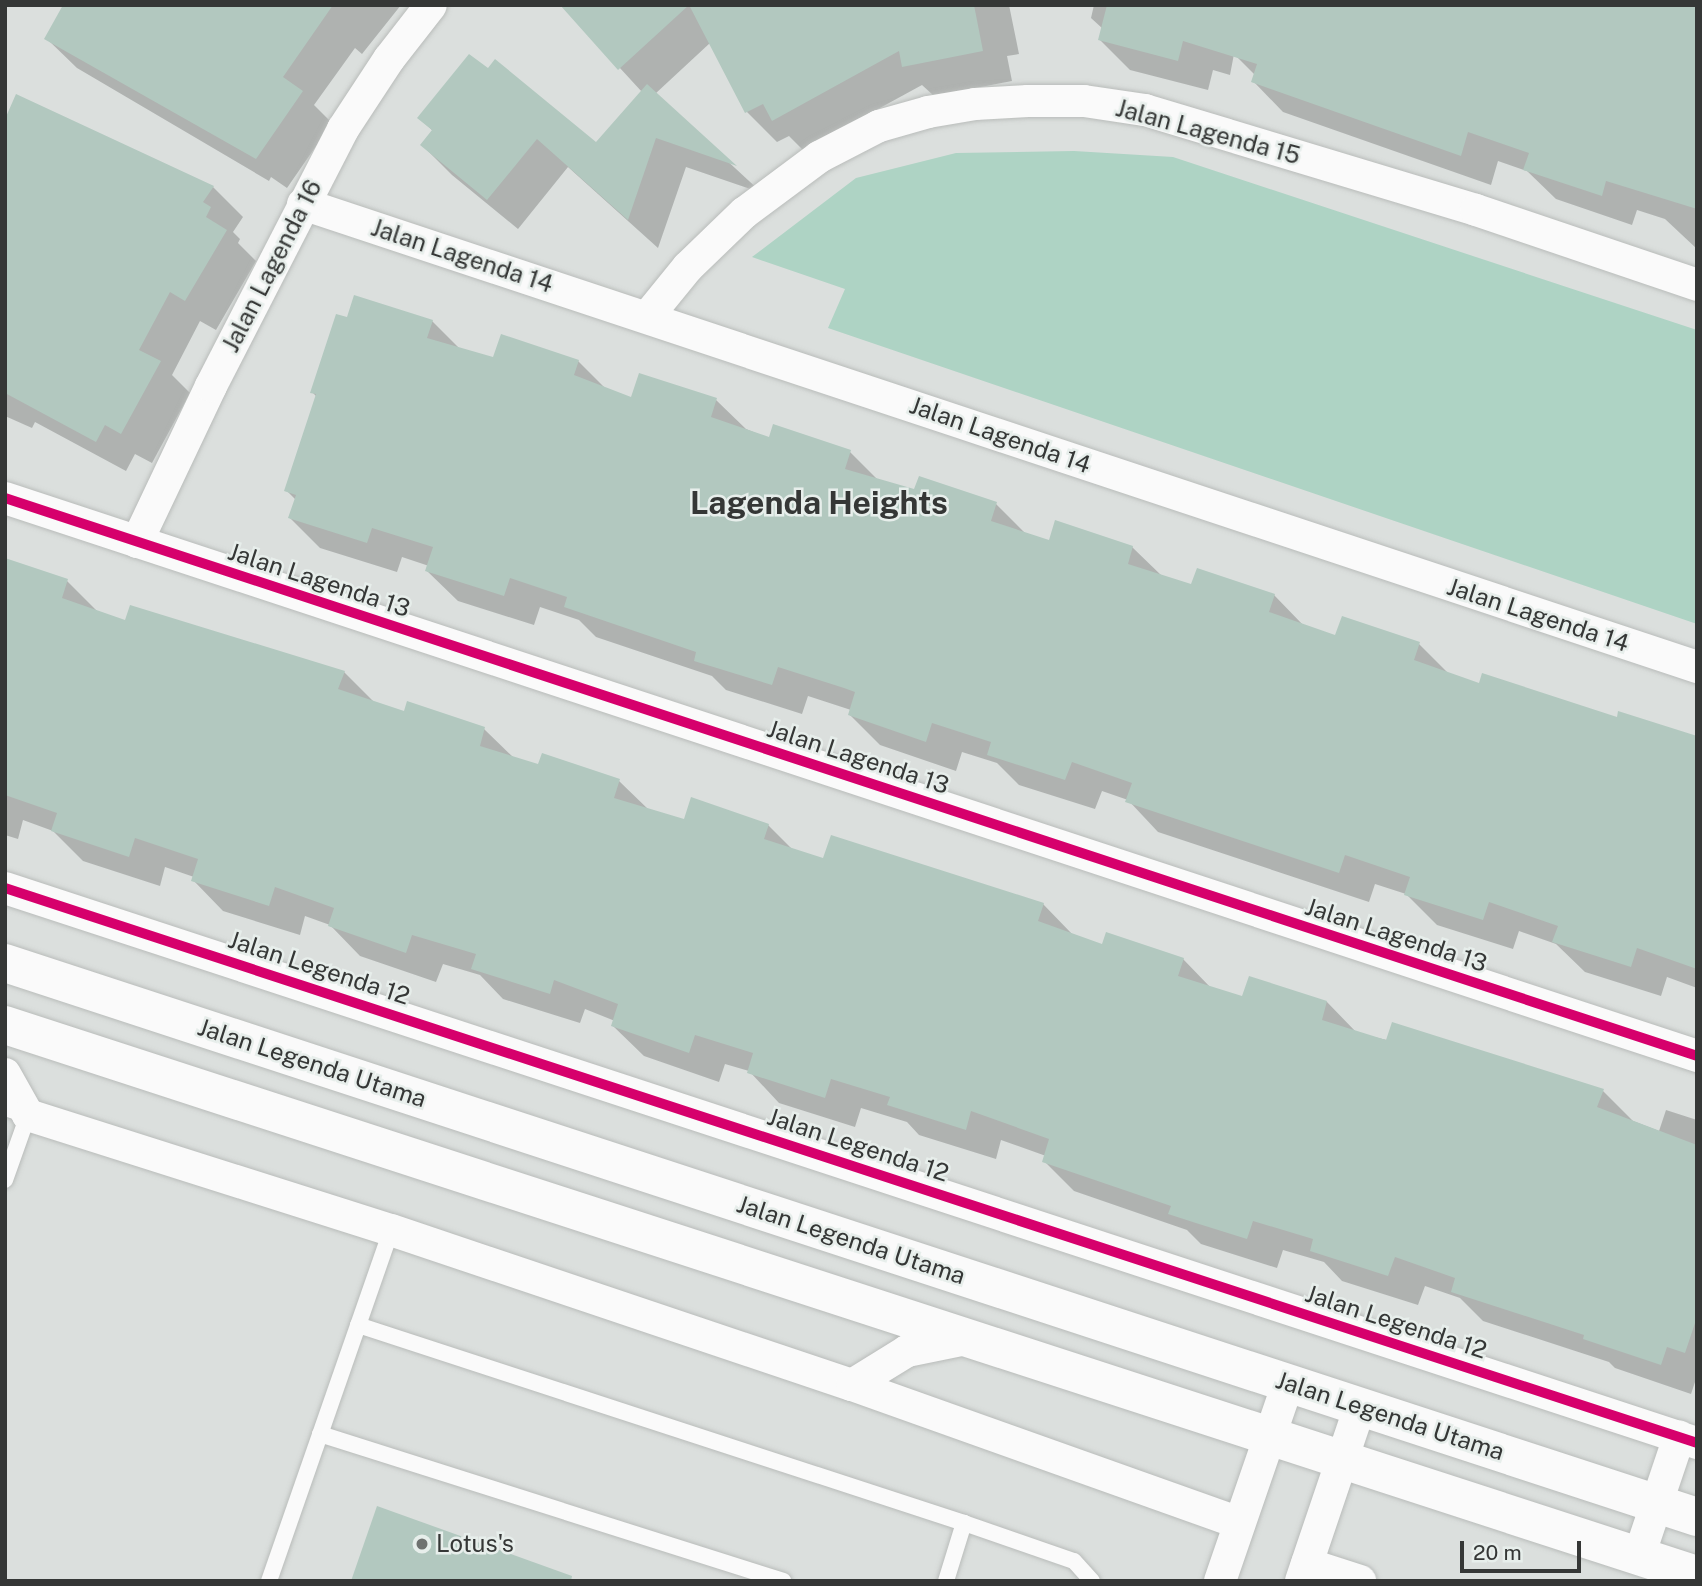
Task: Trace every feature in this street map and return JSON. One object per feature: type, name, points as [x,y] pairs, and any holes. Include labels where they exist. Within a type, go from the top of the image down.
[{"type":"street","name":"Jalan Lagenda 16","points":[[137,542],[303,204],[351,117],[389,59],[432,5]]},
{"type":"street","name":"Jalan Lagenda 15","points":[[648,316],[688,267],[744,213],[819,157],[879,126],[928,112],[975,104],[1028,100],[1084,101],[1145,110],[1476,210],[1697,285]]},
{"type":"street","name":"Jalan Lagenda 14","points":[[303,204],[648,316],[1697,667]]},
{"type":"street","name":"Jalan Lagenda 13","points":[[5,498],[1697,1056]]},
{"type":"street","name":"Jalan Legenda 12","points":[[5,888],[1688,1440]]},
{"type":"street","name":"Jalan Legenda Utama","points":[[5,963],[1697,1517]]},
{"type":"street","points":[[5,1025],[1697,1575]]},
{"type":"street","points":[[5,1074],[16,1112],[391,1230],[852,1385],[1239,1523]]},
{"type":"street","points":[[852,1385],[907,1351],[972,1338]]},
{"type":"street","points":[[1220,1581],[1289,1383]]},
{"type":"street","points":[[1360,1407],[1304,1572],[1360,1581]]},
{"type":"street","points":[[1639,1556],[1657,1504],[1688,1440]]},
{"type":"lane","points":[[5,1180],[16,1112]]},
{"type":"lane","points":[[268,1581],[391,1230]]},
{"type":"lane","points":[[358,1325],[1074,1561],[1092,1581]]},
{"type":"lane","points":[[320,1434],[783,1581]]},
{"type":"lane","points":[[946,1581],[964,1523]]},
{"type":"green space","points":[[1074,151],[1173,157],[1697,330],[1697,624],[828,328],[845,289],[752,257],[856,178],[956,153]]},
{"type":"building","points":[[63,5],[333,5],[283,77],[303,91],[256,159],[44,39]]},
{"type":"building","points":[[560,5],[689,5],[618,70]]},
{"type":"building","points":[[689,5],[974,5],[983,51],[902,67],[899,51],[772,121],[763,104],[745,113]]},
{"type":"building","points":[[1107,5],[1697,5],[1697,209],[1606,181],[1602,196],[1523,170],[1529,153],[1468,132],[1461,156],[1251,82],[1257,64],[1183,41],[1178,61],[1098,40]]},
{"type":"building","points":[[469,54],[488,68],[495,59],[596,142],[647,84],[737,166],[656,138],[628,220],[537,139],[487,200],[420,145],[432,130],[417,118]]},
{"type":"building","points":[[16,94],[214,186],[203,202],[211,207],[206,217],[227,230],[185,301],[170,292],[139,350],[161,361],[121,434],[105,425],[96,442],[5,393],[5,119]]},
{"type":"building","points":[[354,295],[433,320],[427,338],[493,357],[501,334],[579,360],[574,375],[631,397],[639,373],[717,398],[711,417],[769,437],[773,424],[851,450],[845,469],[914,489],[919,476],[997,502],[991,521],[1049,540],[1055,520],[1133,546],[1128,564],[1191,584],[1197,568],[1275,594],[1269,612],[1335,635],[1342,616],[1420,642],[1414,660],[1479,683],[1482,673],[1617,717],[1618,711],[1697,736],[1697,969],[1637,948],[1631,967],[1552,942],[1558,926],[1489,902],[1483,920],[1404,895],[1410,877],[1345,855],[1339,873],[1125,802],[1132,783],[1072,762],[1065,780],[987,755],[991,742],[932,723],[926,742],[848,715],[855,692],[844,688],[778,667],[772,685],[694,661],[696,652],[564,607],[567,597],[510,578],[504,596],[425,571],[433,547],[372,528],[367,543],[288,518],[296,495],[284,491],[316,394],[310,393],[336,314],[347,317]]},
{"type":"building","points":[[5,558],[68,579],[62,598],[125,620],[130,605],[345,671],[338,689],[404,711],[407,701],[485,727],[480,746],[538,764],[542,753],[620,779],[614,798],[684,819],[691,797],[769,824],[764,839],[823,858],[831,835],[1044,903],[1038,921],[1102,944],[1106,932],[1184,958],[1178,976],[1242,996],[1249,976],[1327,1001],[1322,1020],[1386,1040],[1392,1022],[1604,1089],[1597,1107],[1697,1145],[1697,1317],[1685,1353],[1667,1347],[1661,1365],[1583,1339],[1584,1335],[1451,1292],[1455,1278],[1395,1257],[1388,1276],[1310,1251],[1313,1239],[1253,1221],[1247,1239],[1199,1224],[1168,1214],[1171,1206],[1042,1162],[1049,1139],[971,1111],[966,1130],[887,1105],[890,1097],[831,1079],[825,1098],[747,1073],[753,1053],[695,1035],[689,1053],[611,1026],[618,1004],[554,980],[550,994],[471,969],[476,954],[412,935],[406,953],[328,926],[334,908],[275,887],[269,906],[191,881],[198,859],[135,838],[129,857],[51,831],[57,813],[5,795]]},
{"type":"building","name":"Lotus's","points":[[377,1506],[572,1576],[571,1581],[351,1581]]},
{"type":"cycle path","points":[[5,498],[1697,1056]]},
{"type":"cycle path","points":[[5,888],[1697,1443]]},
{"type":"place","name":"Lotus's","points":[[422,1544]]},
{"type":"district","name":"Lagenda Heights","points":[[819,503]]}]
